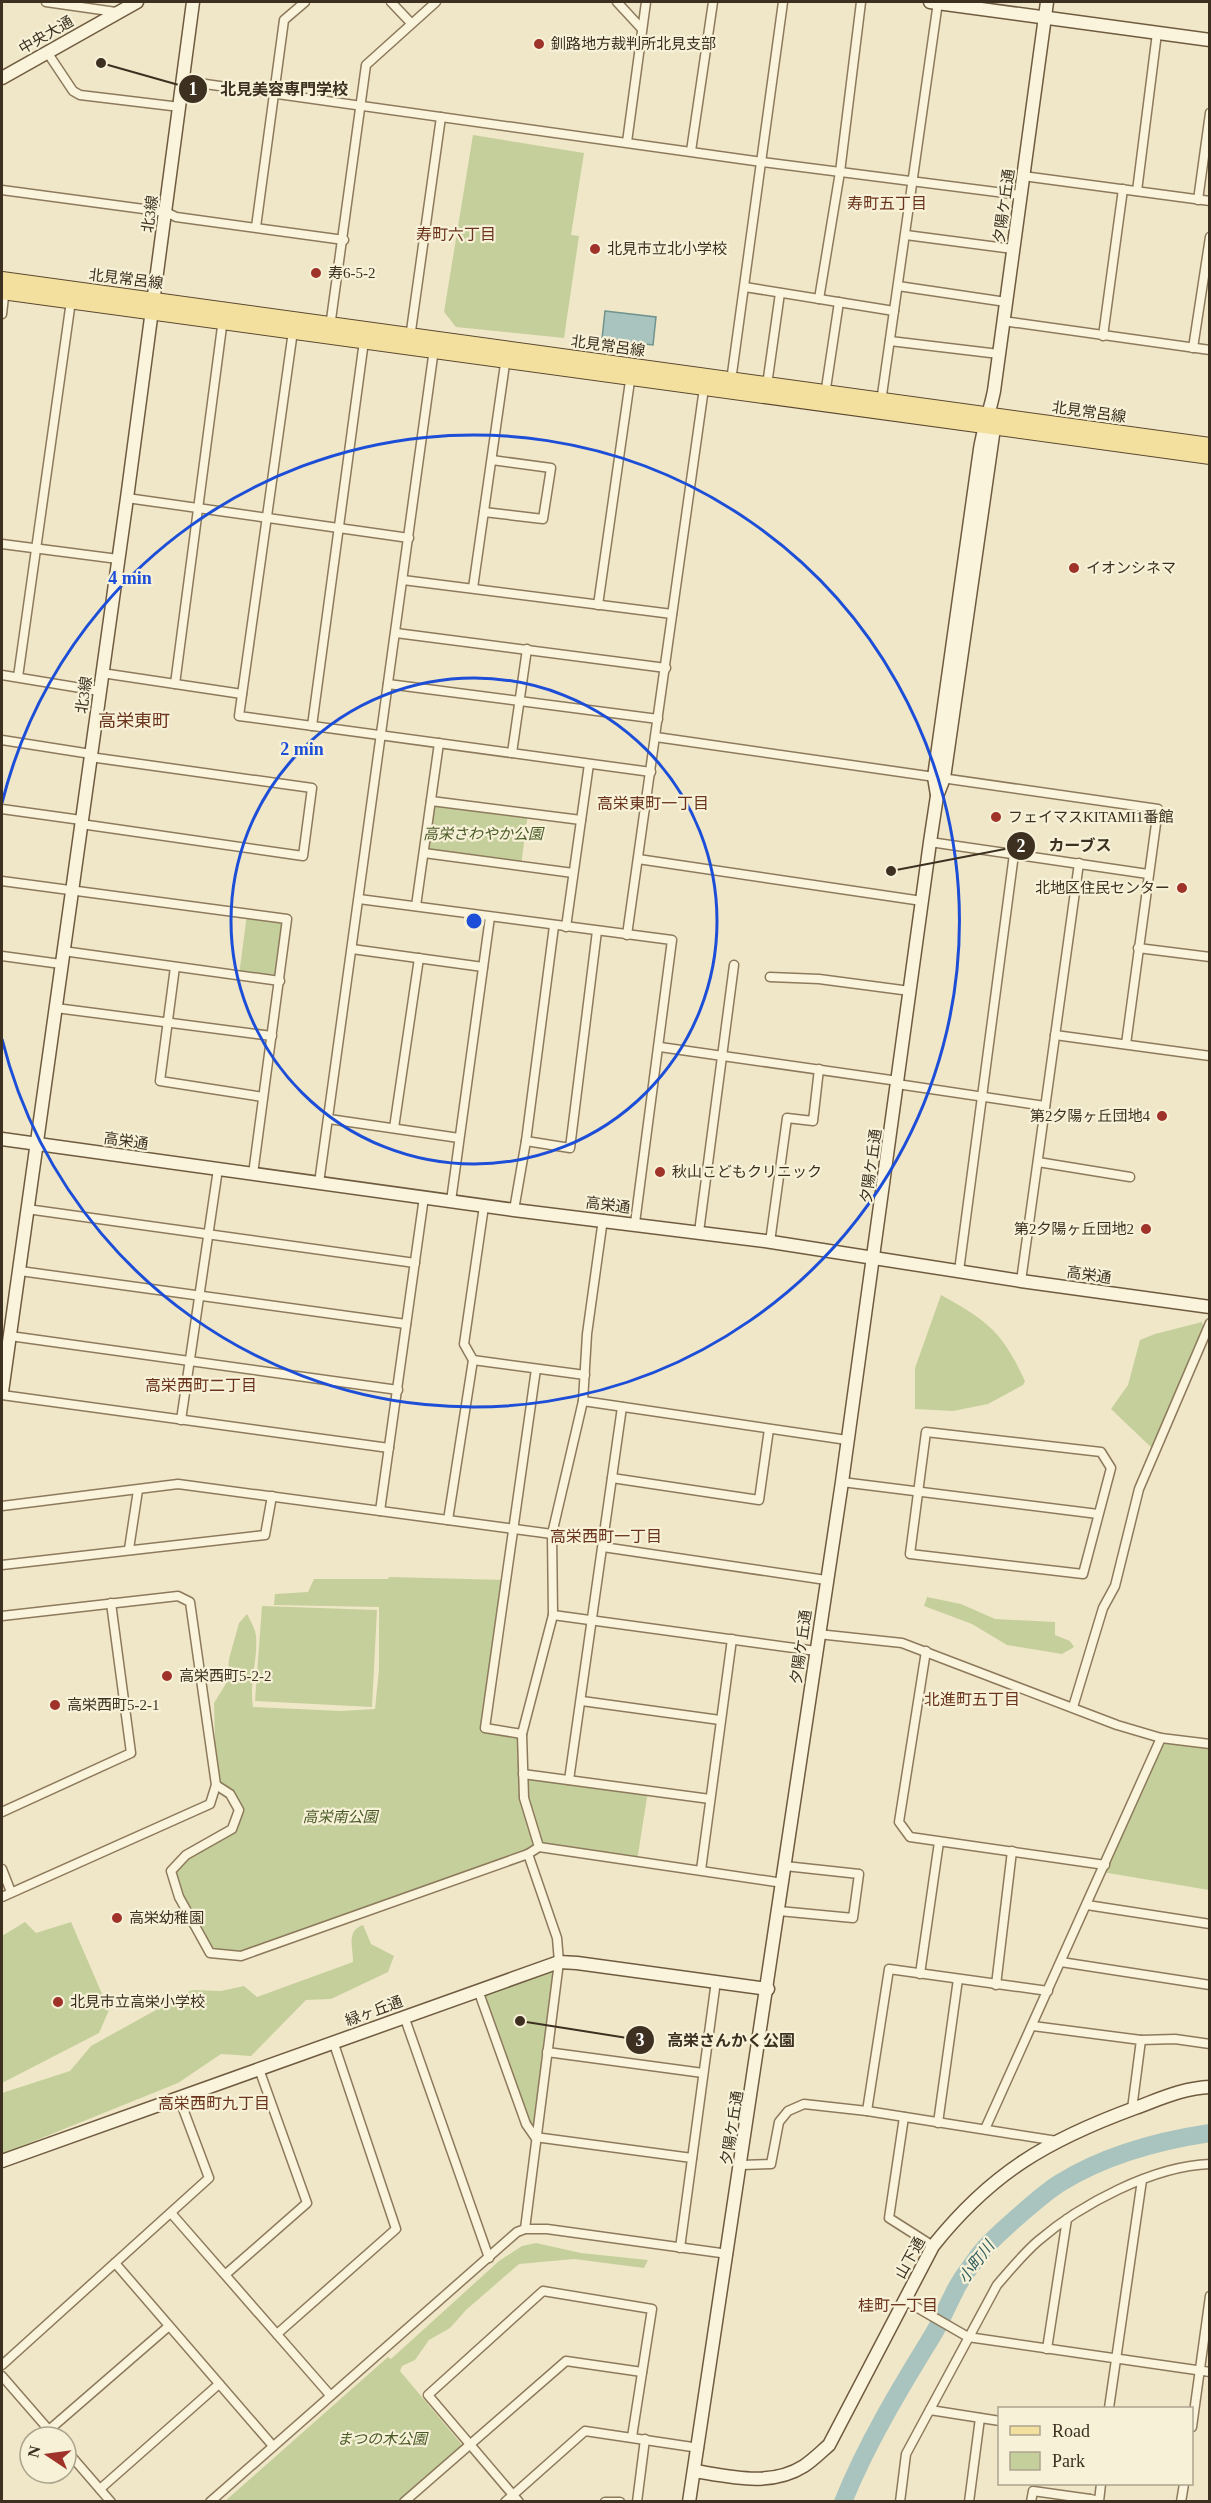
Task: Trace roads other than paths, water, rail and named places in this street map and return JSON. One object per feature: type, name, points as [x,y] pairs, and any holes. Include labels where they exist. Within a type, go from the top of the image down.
[{"type":"main road","name":"北見常呂線","points":[[3,286],[880,406],[1209,457]]},
{"type":"main road","name":"北見常呂線","points":[[3,286],[71,301],[152,305]]},
{"type":"main road","name":"北見常呂線","points":[[224,315],[293,331],[330,330],[364,341],[409,342]]},
{"type":"main road","name":"北見常呂線","points":[[631,372],[704,387],[766,385],[825,399]]},
{"type":"main road","name":"北見常呂線","points":[[989,422],[1209,445]]},
{"type":"street","points":[[50,2],[116,12]]},
{"type":"street","name":"中央大通","points":[[2,78],[137,2]]},
{"type":"street","name":"北3線","points":[[2,1394],[7,1338],[20,1271],[194,2]]},
{"type":"street","points":[[256,227],[284,20],[305,2]]},
{"type":"street","points":[[392,2],[411,23]]},
{"type":"street","points":[[330,330],[366,65],[436,2]]},
{"type":"street","points":[[617,2],[642,29]]},
{"type":"street","points":[[627,142],[646,2]]},
{"type":"street","points":[[691,151],[713,2]]},
{"type":"street","points":[[731,386],[783,2]]},
{"type":"street","points":[[819,299],[840,172],[861,2]]},
{"type":"street","points":[[880,406],[914,182],[936,2],[1044,19],[1209,40]]},
{"type":"street","name":"夕陽ケ丘通","points":[[689,2502],[768,1989],[842,1482],[1047,2]]},
{"type":"street","points":[[1137,191],[1157,33]]},
{"type":"street","points":[[47,52],[73,91],[80,95],[180,107]]},
{"type":"street","points":[[184,81],[762,162],[1020,195]]},
{"type":"street","points":[[1198,200],[1209,113]]},
{"type":"street","points":[[409,342],[441,117]]},
{"type":"street","points":[[1023,176],[1209,201]]},
{"type":"street","points":[[1103,336],[1123,189]]},
{"type":"street","points":[[2,190],[166,212],[176,217],[344,240]]},
{"type":"street","points":[[906,234],[1013,249]]},
{"type":"street","points":[[1193,348],[1209,237]]},
{"type":"street","points":[[2,314],[3,286]]},
{"type":"street","points":[[898,286],[1006,302]]},
{"type":"street","points":[[745,287],[894,311]]},
{"type":"street","points":[[766,385],[780,293]]},
{"type":"street","points":[[18,677],[71,301]]},
{"type":"street","points":[[825,399],[839,302]]},
{"type":"street","points":[[175,684],[224,315]]},
{"type":"street","points":[[1003,321],[1209,350]]},
{"type":"street","points":[[293,331],[239,716],[651,772]]},
{"type":"street","points":[[312,726],[364,341]]},
{"type":"street","points":[[890,341],[999,354]]},
{"type":"street","points":[[319,1183],[435,345]]},
{"type":"street","points":[[473,588],[506,354]]},
{"type":"street","points":[[598,605],[631,372]]},
{"type":"street","points":[[627,935],[704,387]]},
{"type":"street","points":[[484,512],[543,519],[551,468],[492,460]]},
{"type":"street","points":[[127,498],[409,538]]},
{"type":"street","points":[[2,544],[118,559]]},
{"type":"street","points":[[403,580],[672,614]]},
{"type":"street","points":[[396,633],[666,668]]},
{"type":"street","points":[[512,753],[527,649]]},
{"type":"street","points":[[102,673],[242,694]]},
{"type":"street","points":[[2,675],[99,691]]},
{"type":"street","points":[[388,684],[658,719]]},
{"type":"street","points":[[656,737],[1158,809],[1126,1044]]},
{"type":"street","points":[[2,740],[312,788],[303,856],[2,809]]},
{"type":"street","points":[[416,906],[439,743]]},
{"type":"street","points":[[566,927],[590,764]]},
{"type":"street","points":[[431,801],[581,820]]},
{"type":"street","points":[[930,842],[1148,874]]},
{"type":"street","points":[[424,853],[573,873]]},
{"type":"street","points":[[959,1272],[1014,854]]},
{"type":"street","points":[[638,859],[922,901]]},
{"type":"street","points":[[1021,1281],[1079,863]]},
{"type":"street","points":[[2,881],[287,919],[253,1174]]},
{"type":"street","points":[[359,899],[672,940],[660,1047],[635,1223]]},
{"type":"street","points":[[451,1201],[490,917]]},
{"type":"street","points":[[514,1210],[526,1141],[554,926]]},
{"type":"street","points":[[526,1141],[570,1148],[597,931]]},
{"type":"street","points":[[1138,948],[1209,957]]},
{"type":"street","points":[[352,949],[483,967]]},
{"type":"street","points":[[2,956],[62,957],[176,967],[280,981]]},
{"type":"street","points":[[394,1128],[419,958]]},
{"type":"street","points":[[699,1232],[734,966]]},
{"type":"street","points":[[176,967],[160,1081],[263,1097]]},
{"type":"street","points":[[770,977],[819,979],[910,991]]},
{"type":"street","points":[[56,1008],[272,1036]]},
{"type":"street","points":[[1056,1035],[1209,1056]]},
{"type":"street","points":[[660,1047],[819,1069],[1045,1106]]},
{"type":"street","points":[[770,1242],[787,1118],[813,1120],[819,1069]]},
{"type":"street","points":[[329,1119],[459,1137]]},
{"type":"street","name":"高栄通","points":[[2,1139],[514,1210],[635,1223],[1209,1307]]},
{"type":"street","points":[[1038,1162],[1130,1176]]},
{"type":"street","points":[[181,1420],[218,1169]]},
{"type":"street","points":[[380,1511],[424,1197]]},
{"type":"street","points":[[448,1520],[473,1360],[464,1344],[484,1206]]},
{"type":"street","points":[[27,1209],[415,1263]]},
{"type":"street","points":[[539,1847],[524,1798],[522,1734],[553,1615],[552,1534],[583,1401],[586,1334],[603,1219]]},
{"type":"street","points":[[20,1271],[406,1324]]},
{"type":"street","points":[[1073,1707],[1103,1608],[1115,1586],[1139,1489],[1209,1323]]},
{"type":"street","points":[[7,1338],[398,1390]]},
{"type":"street","points":[[473,1360],[585,1376]]},
{"type":"street","points":[[522,1734],[485,1728],[536,1369]]},
{"type":"street","points":[[2,1394],[389,1448]]},
{"type":"street","points":[[583,1401],[847,1440]]},
{"type":"street","points":[[569,1780],[622,1407]]},
{"type":"street","points":[[612,1478],[759,1500],[769,1429]]},
{"type":"street","points":[[926,1432],[1101,1452],[1111,1468],[1083,1574],[910,1554],[917,1492],[926,1432]]},
{"type":"street","points":[[842,1482],[1098,1514]]},
{"type":"street","points":[[2,1506],[178,1484],[552,1534]]},
{"type":"street","points":[[129,1550],[138,1490]]},
{"type":"street","points":[[2,1564],[265,1535],[272,1496]]},
{"type":"street","points":[[603,1547],[826,1580]]},
{"type":"street","points":[[2,1616],[178,1596],[190,1602],[216,1785],[210,1804],[2,1897]]},
{"type":"street","points":[[2,1812],[131,1754],[111,1603]]},
{"type":"street","points":[[553,1615],[816,1651]]},
{"type":"street","points":[[818,1634],[902,1643],[1117,1725],[1161,1738],[1209,1744]]},
{"type":"street","points":[[701,1870],[732,1639]]},
{"type":"street","points":[[926,1651],[899,1822],[910,1837],[1105,1865]]},
{"type":"street","points":[[582,1701],[720,1720]]},
{"type":"street","points":[[985,2129],[1161,1738]]},
{"type":"street","points":[[523,1774],[710,1799]]},
{"type":"street","points":[[216,1785],[230,1794],[239,1810],[232,1829],[186,1856],[171,1871],[179,1897],[210,1953],[241,1956],[528,1854],[539,1847],[783,1883]]},
{"type":"street","points":[[920,1974],[939,1842]]},
{"type":"street","points":[[996,1985],[1012,1851]]},
{"type":"street","points":[[525,2229],[559,1962],[557,1938],[528,1854]]},
{"type":"street","points":[[779,1911],[853,1918],[860,1874],[785,1866]]},
{"type":"street","points":[[2,1869],[11,1892]]},
{"type":"street","points":[[1087,1905],[1209,1924]]},
{"type":"street","name":"緑ヶ丘通","points":[[2,2161],[559,1962],[768,1989]]},
{"type":"street","points":[[1061,1962],[1209,1985]]},
{"type":"street","points":[[867,2111],[889,1969],[1048,1991]]},
{"type":"street","points":[[938,2122],[958,1980]]},
{"type":"street","points":[[680,2247],[716,1981]]},
{"type":"street","points":[[478,1990],[526,2124],[535,2137],[692,2158]]},
{"type":"street","points":[[404,2016],[489,2258]]},
{"type":"street","points":[[1033,2026],[1141,2040],[1175,2039],[1209,2044]]},
{"type":"street","points":[[1132,2109],[1141,2040]]},
{"type":"street","points":[[277,2334],[396,2229],[333,2041]]},
{"type":"street","points":[[547,2052],[703,2073]]},
{"type":"street","points":[[226,2274],[307,2203],[259,2069]]},
{"type":"street","name":"山下通","points":[[694,2471],[752,2480],[783,2476],[804,2466],[829,2445],[933,2246],[956,2217],[995,2181],[1038,2150],[1132,2109],[1188,2088],[1209,2087]]},
{"type":"street","points":[[2,2365],[209,2178],[179,2098]]},
{"type":"street","points":[[741,2165],[771,2164],[779,2122],[788,2111],[804,2104],[867,2111],[1058,2141]]},
{"type":"street","points":[[904,2117],[889,2218],[933,2246]]},
{"type":"street","points":[[900,2502],[906,2454],[997,2285],[1038,2241],[1067,2219],[1111,2192],[1193,2164],[1209,2164]]},
{"type":"street","points":[[1109,2407],[1118,2360],[1142,2180]]},
{"type":"street","points":[[171,2213],[330,2395]]},
{"type":"street","points":[[1047,2349],[1067,2219]]},
{"type":"street","points":[[210,2502],[518,2232],[525,2229],[547,2229],[728,2254]]},
{"type":"street","points":[[115,2263],[273,2446]]},
{"type":"street","points":[[516,2498],[429,2395],[543,2290],[652,2309],[632,2437]]},
{"type":"street","points":[[1193,2413],[1209,2296]]},
{"type":"street","points":[[904,2300],[968,2337],[1209,2372]]},
{"type":"street","points":[[61,2425],[169,2326]]},
{"type":"street","points":[[404,2502],[566,2361],[642,2372]]},
{"type":"street","points":[[2,2376],[45,2425]]},
{"type":"street","points":[[100,2489],[219,2384]]},
{"type":"street","points":[[930,2410],[998,2421]]},
{"type":"street","points":[[969,2502],[980,2418]]},
{"type":"street","points":[[505,2502],[516,2498],[585,2431],[699,2448]]},
{"type":"street","points":[[637,2502],[645,2439]]},
{"type":"street","points":[[78,2464],[111,2502]]},
{"type":"street","points":[[1032,2502],[1033,2491],[1099,2501],[1101,2485]]},
{"type":"street","points":[[1181,2502],[1184,2485]]},
{"type":"street","points":[[605,2502],[620,2502]]},
{"type":"water","points":[[605,311],[656,317],[653,345],[602,339]]},
{"type":"waterway","name":"小町川","points":[[843,2502],[873,2439],[934,2333],[958,2284],[989,2243],[1042,2196],[1060,2183],[1095,2164],[1132,2150],[1210,2133]]},
{"type":"place","name":"釧路地方裁判所北見支部","points":[[539,44]]},
{"type":"place","name":"北見美容専門学校","points":[[101,63]]},
{"type":"place","name":"北見市立北小学校","points":[[595,249]]},
{"type":"place","name":"寿6-5-2","points":[[316,273]]},
{"type":"place","name":"イオンシネマ","points":[[1074,568]]},
{"type":"place","name":"フェイマスKITAMI1番館","points":[[996,817]]},
{"type":"place","name":"カーブス","points":[[891,871]]},
{"type":"place","name":"北地区住民センター","points":[[1182,888]]},
{"type":"place","name":"第2夕陽ヶ丘団地4","points":[[1162,1116]]},
{"type":"place","name":"秋山こどもクリニック","points":[[660,1172]]},
{"type":"place","name":"第2夕陽ヶ丘団地2","points":[[1146,1229]]},
{"type":"place","name":"高栄西町5-2-2","points":[[167,1676]]},
{"type":"place","name":"高栄西町5-2-1","points":[[55,1705]]},
{"type":"place","name":"高栄幼稚園","points":[[117,1918]]},
{"type":"place","name":"北見市立高栄小学校","points":[[58,2002]]},
{"type":"place","name":"高栄さんかく公園","points":[[520,2021]]},
{"type":"district","name":"寿町五丁目","points":[[887,203]]},
{"type":"district","name":"寿町六丁目","points":[[456,234]]},
{"type":"district","name":"高栄東町","points":[[134,721]]},
{"type":"district","name":"高栄東町一丁目","points":[[653,803]]},
{"type":"district","name":"高栄西町二丁目","points":[[201,1385]]},
{"type":"district","name":"高栄西町一丁目","points":[[606,1536]]},
{"type":"district","name":"北進町五丁目","points":[[972,1699]]},
{"type":"district","name":"高栄西町九丁目","points":[[214,2103]]},
{"type":"district","name":"桂町一丁目","points":[[898,2305]]},
{"type":"park label","name":"高栄さわやか公園","points":[[483,834]]},
{"type":"park label","name":"高栄南公園","points":[[340,1817]]},
{"type":"park label","name":"まつの木公園","points":[[382,2439]]}]
